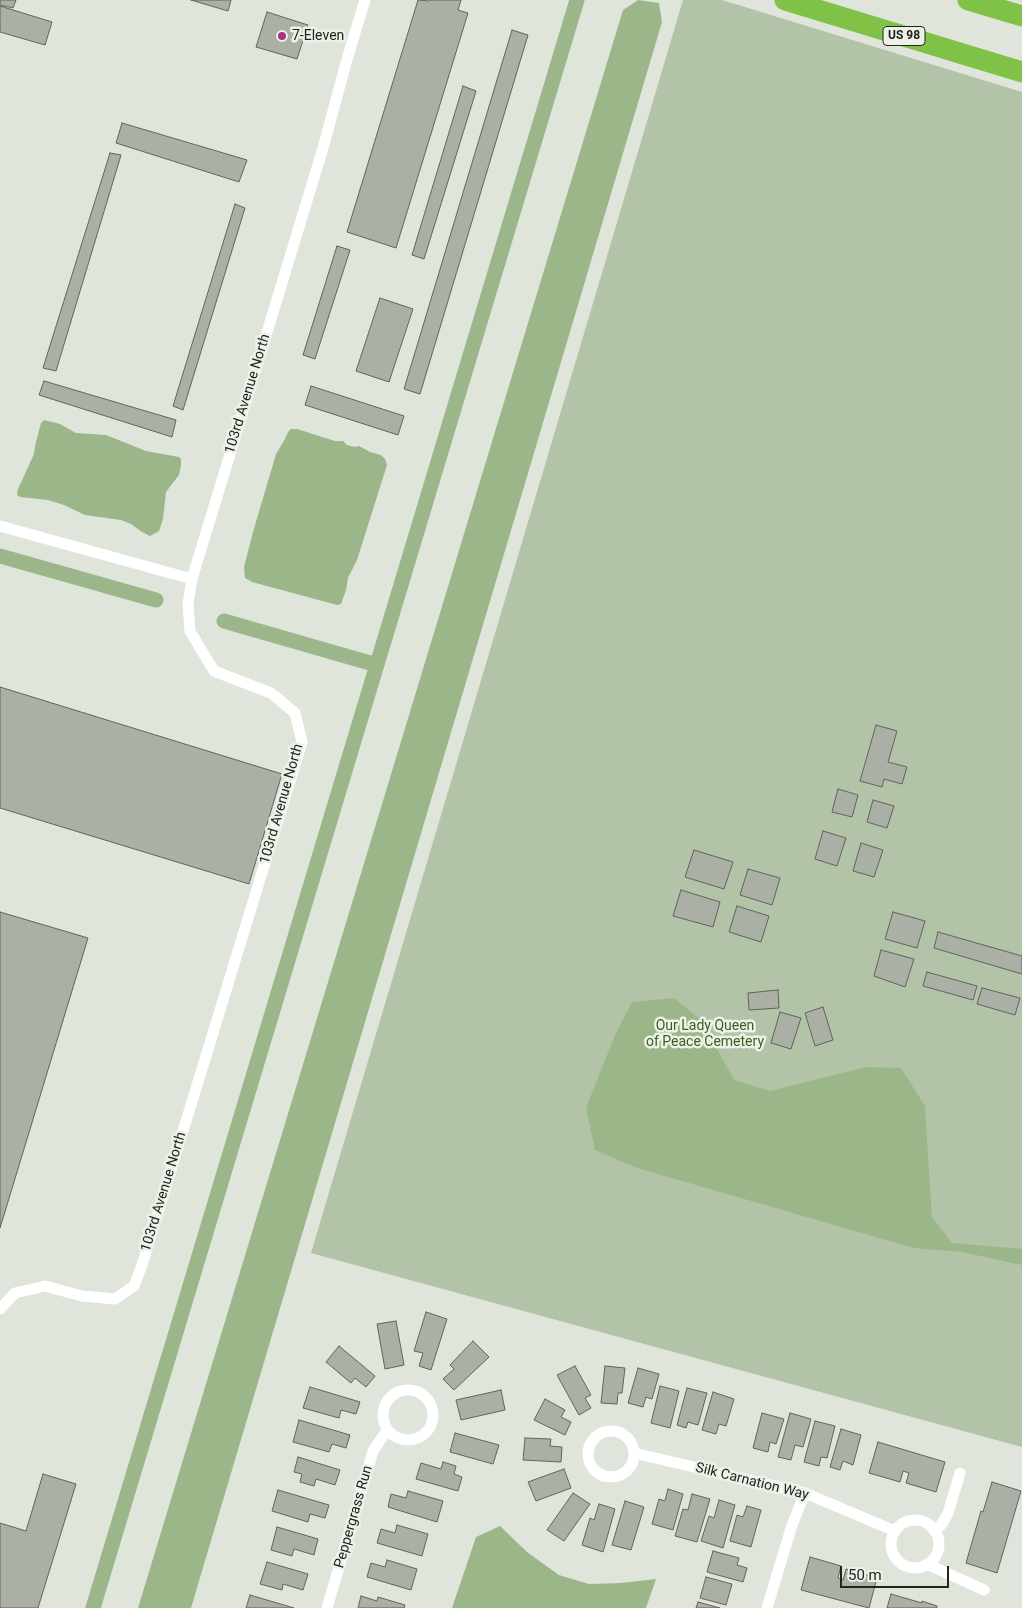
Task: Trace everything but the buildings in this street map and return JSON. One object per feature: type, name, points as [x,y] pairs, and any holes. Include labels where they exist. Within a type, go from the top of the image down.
[{"type":"highway","name":"US 98","points":[[785,0],[1022,72]]},
{"type":"highway","points":[[968,0],[1022,16]]},
{"type":"street","name":"103rd Avenue North","points":[[0,1309],[15,1293],[46,1286],[82,1296],[115,1299],[134,1286],[142,1266],[302,742],[295,713],[271,693],[214,671],[190,631],[188,604],[192,580],[321,156],[365,0]]},
{"type":"street","points":[[0,526],[192,580]]},
{"type":"street","points":[[405,1390],[414,1391],[422,1394],[428,1401],[432,1408],[432,1423],[422,1436],[408,1440],[400,1439],[392,1436],[387,1430],[383,1422],[382,1413],[390,1397],[397,1392],[405,1390]]},
{"type":"street","name":"Peppergrass Run","points":[[327,1608],[373,1451],[387,1430]]},
{"type":"street","points":[[607,1431],[623,1433],[629,1438],[634,1453],[630,1467],[618,1475],[612,1476],[604,1476],[598,1472],[589,1461],[588,1454],[589,1446],[593,1439],[607,1431]]},
{"type":"street","name":"Silk Carnation Way","points":[[634,1453],[805,1493],[895,1531]]},
{"type":"street","points":[[934,1531],[942,1524],[948,1513],[960,1473]]},
{"type":"street","points":[[767,1608],[792,1525],[805,1493]]},
{"type":"street","points":[[915,1520],[929,1526],[934,1531],[938,1538],[937,1552],[928,1564],[912,1568],[897,1561],[891,1546],[895,1531],[900,1525],[915,1520]]},
{"type":"street","points":[[928,1564],[984,1590]]},
{"type":"green space","name":"Our Lady Queen of Peace Cemetery","points":[[683,0],[722,0],[1022,92],[1022,1447],[311,1253]]},
{"type":"shaded area","points":[[638,0],[659,3],[662,22],[191,1608],[138,1608],[623,10]]},
{"type":"shaded area","points":[[44,420],[60,424],[76,433],[106,435],[146,451],[179,457],[181,465],[179,475],[166,492],[163,519],[159,531],[150,536],[121,520],[85,515],[48,500],[17,495],[34,454],[41,423]]},
{"type":"shaded area","points":[[291,429],[297,429],[335,441],[343,441],[347,445],[355,447],[359,446],[381,455],[387,465],[357,560],[348,578],[341,604],[337,605],[252,582],[245,578],[244,567],[276,454]]},
{"type":"shaded area","points":[[674,998],[702,1021],[734,1080],[770,1091],[867,1067],[901,1068],[925,1106],[932,1217],[952,1243],[1022,1249],[1022,1265],[962,1252],[914,1248],[637,1168],[595,1150],[586,1108],[615,1035],[632,1002]]},
{"type":"shaded area","points":[[500,1526],[527,1552],[559,1575],[589,1584],[656,1579],[646,1608],[452,1608],[476,1537]]},
{"type":"waterway","points":[[93,1608],[577,0]]},
{"type":"waterway","points":[[0,556],[156,600]]},
{"type":"waterway","points":[[224,621],[377,665]]},
{"type":"place","name":"7-Eleven","points":[[282,36]]}]
